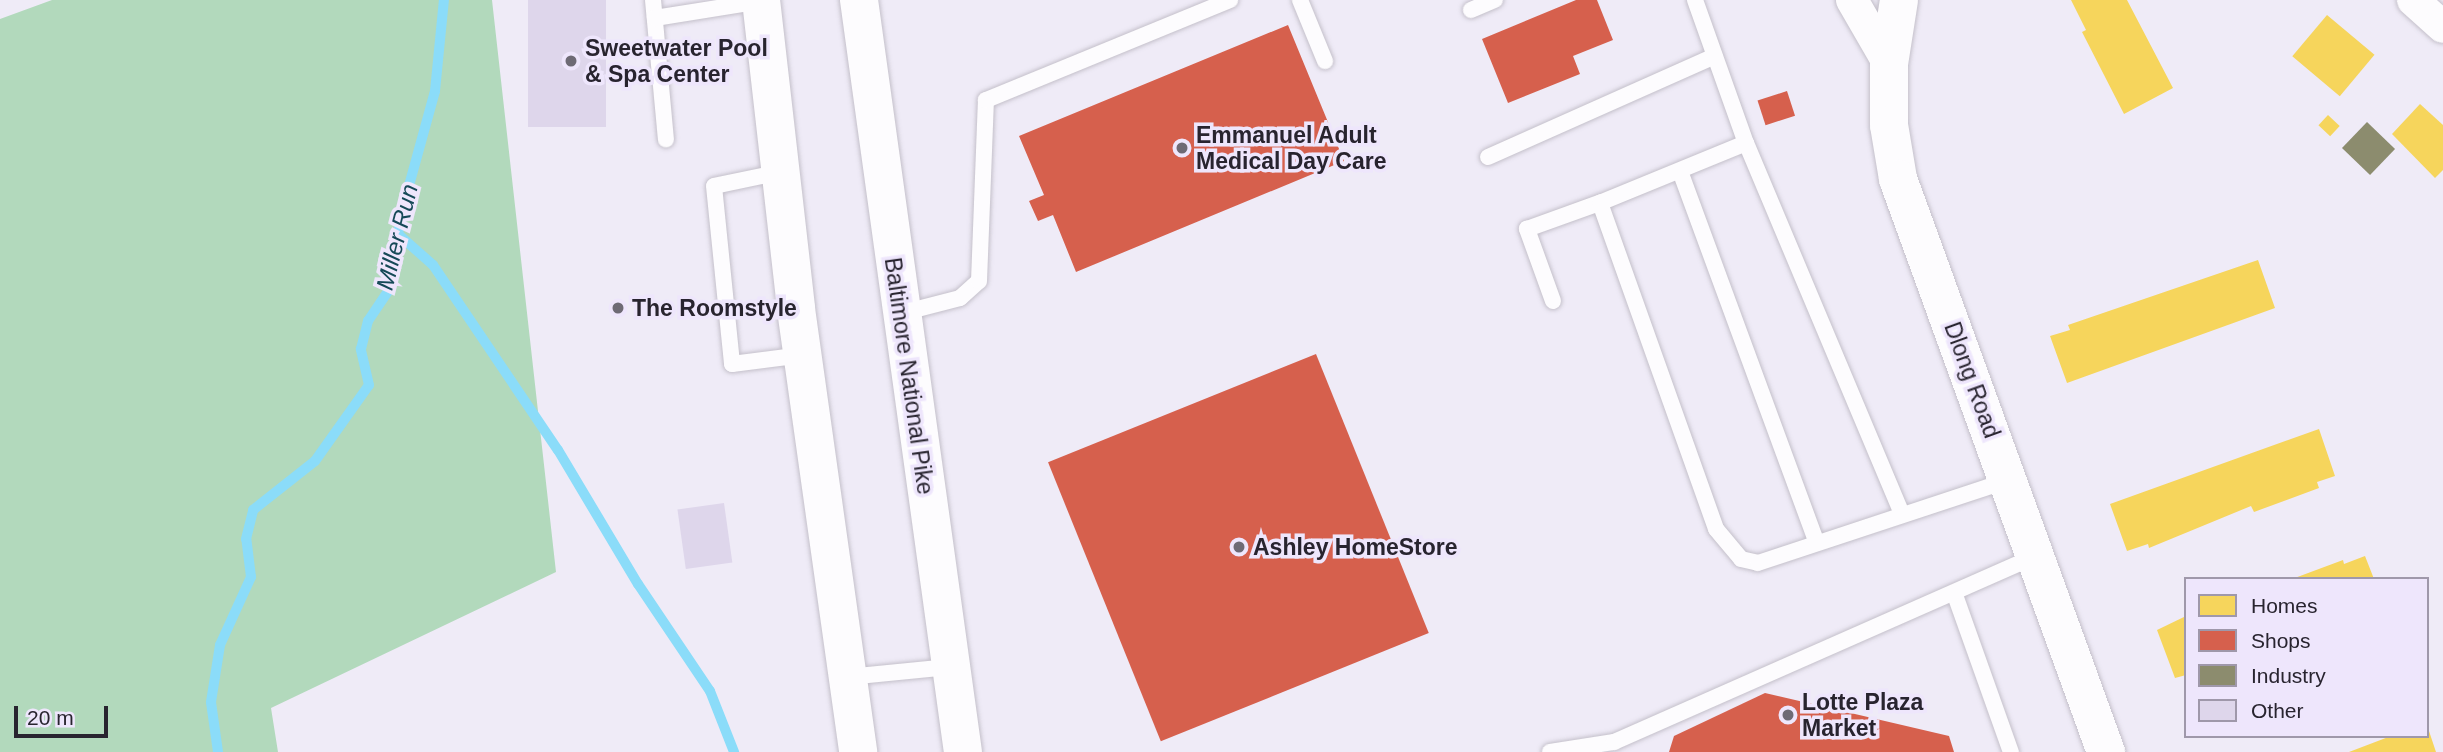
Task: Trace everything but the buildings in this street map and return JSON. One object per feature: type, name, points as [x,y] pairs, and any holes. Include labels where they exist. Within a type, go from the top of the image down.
[{"type":"main road","points":[[761,0],[803,355],[845,677],[858,752]]},
{"type":"main road","name":"Baltimore National Pike","points":[[859,0],[900,314],[963,752]]},
{"type":"main road","name":"Dlong Road","points":[[1899,0],[1889,64],[1889,125],[1898,179],[2038,555],[2106,752]]},
{"type":"street","points":[[1852,0],[1889,64]]},
{"type":"street","points":[[2413,0],[2443,27]]},
{"type":"lane","points":[[653,0],[667,139]]},
{"type":"lane","points":[[655,18],[761,0]]},
{"type":"lane","points":[[900,314],[960,298],[979,281],[986,100],[1230,0]]},
{"type":"lane","points":[[1300,0],[1325,61]]},
{"type":"lane","points":[[1471,10],[1495,0]]},
{"type":"lane","points":[[1695,0],[1746,143],[1902,514]]},
{"type":"lane","points":[[1488,157],[1715,56]]},
{"type":"lane","points":[[1553,301],[1527,229],[1602,202],[1746,143]]},
{"type":"lane","points":[[1680,171],[1817,543]]},
{"type":"lane","points":[[780,172],[714,186],[732,364],[803,355]]},
{"type":"lane","points":[[1602,202],[1716,529],[1741,559],[1758,563],[2009,480]]},
{"type":"lane","points":[[1550,752],[1614,742],[1955,595],[2038,555]]},
{"type":"lane","points":[[1955,595],[2011,752]]},
{"type":"lane","points":[[845,677],[949,667]]},
{"type":"green space","points":[[52,0],[492,0],[556,572],[271,708],[278,752],[0,752],[0,19]]},
{"type":"waterway","name":"Miller Run","points":[[218,752],[211,702],[220,645],[251,577],[246,539],[253,510],[315,461],[369,385],[361,349],[368,321],[388,291],[402,211],[435,91],[444,0]]},
{"type":"waterway","points":[[398,234],[433,265],[558,450],[638,584],[710,691],[734,752]]},
{"type":"place","name":"Sweetwater Pool & Spa Center","points":[[571,61]]},
{"type":"place","name":"Emmanuel Adult Medical Day Care","points":[[1182,148]]},
{"type":"place","name":"The Roomstyle","points":[[618,308]]},
{"type":"place","name":"Ashley HomeStore","points":[[1239,547]]},
{"type":"place","name":"Lotte Plaza Market","points":[[1788,715]]}]
